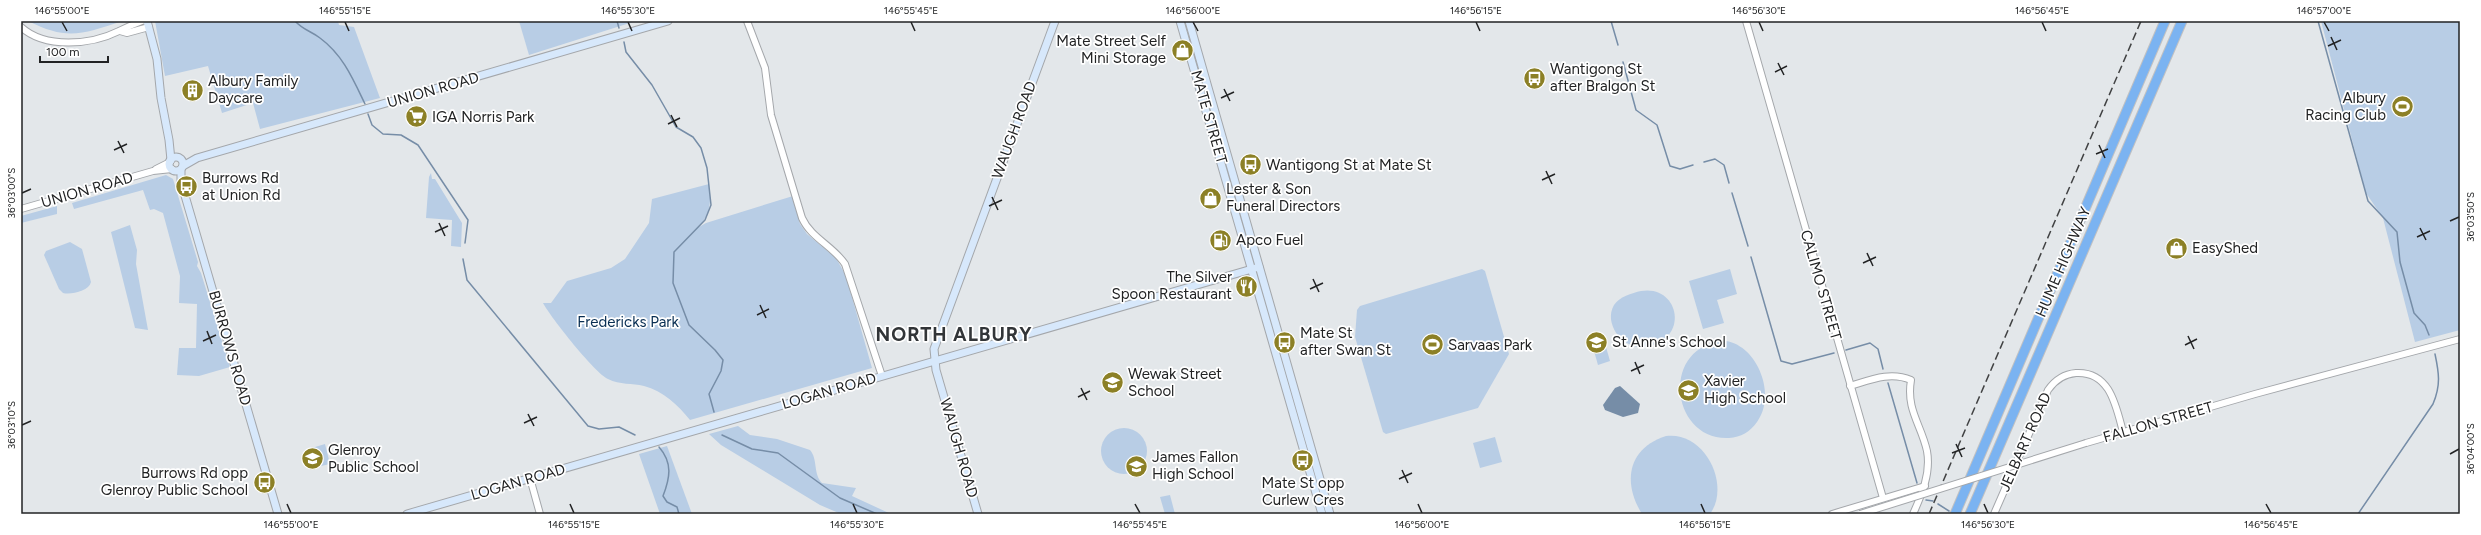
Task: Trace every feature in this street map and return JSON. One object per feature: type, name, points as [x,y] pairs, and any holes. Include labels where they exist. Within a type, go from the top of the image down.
[{"type":"highway","name":"HUME HIGHWAY","points":[[1955,514],[2165,21]]},
{"type":"highway","name":"HUME HIGHWAY","points":[[1970,514],[2182,21]]},
{"type":"main road","name":"UNION ROAD","points":[[176,164],[668,21]]},
{"type":"main road","name":"WAUGH ROAD","points":[[978,514],[935,361],[935,344],[1055,21]]},
{"type":"main road","name":"MATE STREET","points":[[1180,21],[1330,514]]},
{"type":"main road","name":"MATE STREET","points":[[1189,21],[1322,514]]},
{"type":"main road","name":"BURROWS ROAD","points":[[148,24],[157,59],[163,115],[181,182],[278,514]]},
{"type":"main road","name":"LOGAN ROAD","points":[[407,514],[1255,268]]},
{"type":"street","points":[[21,26],[39,37],[74,43],[104,37],[142,21]]},
{"type":"street","points":[[747,21],[765,68],[771,115],[802,218],[811,232],[834,250],[845,264],[882,376]]},
{"type":"street","name":"CALIMO STREET","points":[[1746,21],[1883,498]]},
{"type":"street","points":[[120,31],[127,33],[148,24]]},
{"type":"street","name":"UNION ROAD","points":[[21,209],[176,164]]},
{"type":"street","name":"FALLON STREET","points":[[1860,514],[2123,432],[2460,339]]},
{"type":"street","name":"JELBART ROAD","points":[[1994,514],[2048,390],[2060,378],[2080,373],[2101,380],[2111,392],[2123,432]]},
{"type":"street","points":[[1850,386],[1884,376],[1904,376],[1911,380],[1910,402],[1927,451],[1928,464],[1925,486],[1913,514]]},
{"type":"street","points":[[530,478],[540,514]]},
{"type":"street","points":[[1832,514],[1925,486]]},
{"type":"green space","points":[[28,21],[123,21],[85,32],[65,33],[54,31]]},
{"type":"green space","points":[[155,21],[338,21],[339,25],[354,27],[380,98],[260,129],[253,103],[222,113],[208,66],[165,76]]},
{"type":"green space","points":[[519,21],[636,21],[529,55]]},
{"type":"green space","name":"Albury Racing Club","points":[[2321,21],[2460,21],[2460,330],[2415,342],[2383,218],[2366,193]]},
{"type":"green space","points":[[431,173],[432,179],[435,179],[462,223],[461,247],[451,246],[452,220],[426,218],[429,177]]},
{"type":"green space","points":[[166,175],[173,179],[198,262],[197,266],[201,273],[230,367],[199,376],[177,375],[179,348],[196,348],[197,304],[179,303],[180,276],[163,213],[154,209],[150,210],[143,190],[74,209],[72,203]]},
{"type":"green space","name":"Fredericks Park","points":[[709,184],[710,197],[708,212],[699,227],[706,223],[793,196],[800,224],[807,234],[836,258],[846,276],[872,368],[690,420],[675,404],[658,391],[644,386],[617,382],[608,379],[593,367],[564,332],[543,303],[551,303],[567,281],[611,268],[625,259],[649,223],[652,199]]},
{"type":"green space","points":[[57,206],[57,214],[21,223],[21,216]]},
{"type":"green space","points":[[130,225],[137,250],[136,264],[148,330],[135,328],[111,232]]},
{"type":"green space","points":[[70,242],[82,249],[91,282],[87,288],[83,290],[75,293],[63,293],[59,289],[44,255],[46,251]]},
{"type":"green space","name":"Sarvaas Park","points":[[1482,269],[1485,271],[1509,354],[1478,408],[1386,434],[1383,432],[1355,337],[1357,310],[1360,306]]},
{"type":"green space","points":[[1730,269],[1737,294],[1717,300],[1724,323],[1703,329],[1689,281]]},
{"type":"green space","points":[[1641,291],[1654,291],[1665,296],[1671,304],[1675,314],[1674,325],[1668,335],[1658,343],[1643,347],[1636,347],[1622,340],[1617,334],[1611,320],[1611,312],[1616,302],[1626,296]]},
{"type":"green space","points":[[1604,340],[1610,361],[1598,365],[1592,344]]},
{"type":"green space","points":[[1726,341],[1737,345],[1747,352],[1755,362],[1761,374],[1765,399],[1763,411],[1754,426],[1745,433],[1729,438],[1709,435],[1694,425],[1684,409],[1680,392],[1682,374],[1690,358],[1704,346]]},
{"type":"green space","points":[[738,426],[750,435],[777,439],[810,450],[814,458],[817,475],[822,483],[856,488],[852,496],[891,514],[841,514],[820,505],[721,445],[709,434]]},
{"type":"green space","points":[[1124,428],[1137,432],[1143,438],[1147,451],[1143,464],[1137,470],[1124,474],[1111,470],[1105,464],[1101,451],[1105,438],[1111,432]]},
{"type":"green space","points":[[1666,436],[1680,437],[1692,442],[1703,451],[1710,462],[1716,475],[1717,489],[1716,502],[1710,514],[1642,514],[1632,490],[1632,468],[1636,458],[1643,449],[1653,441]]},
{"type":"green space","points":[[1495,437],[1502,462],[1480,468],[1473,443]]},
{"type":"green space","points":[[325,444],[330,464],[321,466],[317,455],[320,466],[310,469],[305,450]]},
{"type":"green space","points":[[667,446],[692,514],[660,514],[639,454]]},
{"type":"green space","points":[[1170,495],[1175,514],[1165,514],[1160,497]]},
{"type":"shaded area","points":[[1620,386],[1640,404],[1638,413],[1623,417],[1605,410],[1603,405],[1615,388]]},
{"type":"waterway","points":[[295,21],[320,38],[335,52],[347,68],[365,104]]},
{"type":"waterway","points":[[617,21],[619,28]]},
{"type":"waterway","points":[[1611,21],[1618,45]]},
{"type":"waterway","points":[[2318,21],[2368,201],[2397,232],[2400,262],[2414,313],[2425,325],[2429,335]]},
{"type":"waterway","points":[[624,42],[626,52],[652,85],[676,127],[693,137],[701,148],[707,168],[711,205],[705,220],[674,252],[673,283],[689,325],[715,350],[723,360],[721,371],[709,394],[714,412]]},
{"type":"waterway","points":[[1623,62],[1636,110],[1657,125],[1670,166],[1680,169],[1693,165]]},
{"type":"waterway","points":[[368,114],[372,125],[383,134],[401,135],[418,145],[468,220],[465,243]]},
{"type":"waterway","points":[[1704,162],[1715,159],[1724,165],[1729,183]]},
{"type":"waterway","points":[[1732,193],[1748,246]]},
{"type":"waterway","points":[[1751,257],[1781,361],[1792,364],[1834,353]]},
{"type":"waterway","points":[[463,259],[467,280],[588,426],[599,429],[619,427],[635,435]]},
{"type":"waterway","points":[[1846,350],[1870,343],[1878,349],[1883,369]]},
{"type":"waterway","points":[[2358,514],[2433,404],[2438,385],[2438,367],[2435,354]]},
{"type":"waterway","points":[[1888,383],[1917,483]]},
{"type":"waterway","points":[[722,435],[752,449],[778,453],[840,498],[877,514]]},
{"type":"waterway","points":[[659,447],[667,459],[669,471],[669,477],[663,496],[667,502],[677,507],[679,514]]},
{"type":"waterway","points":[[1926,500],[1933,501]]},
{"type":"waterway","points":[[1938,504],[1949,511]]},
{"type":"railway","points":[[1929,514],[2141,21]]},
{"type":"place","name":"Mate Street Self Mini Storage","points":[[1182,50]]},
{"type":"place","name":"Wantigong St after Bralgon St","points":[[1534,78]]},
{"type":"place","name":"Albury Family Daycare","points":[[193,90]]},
{"type":"place","name":"Albury Racing Club","points":[[2402,107]]},
{"type":"place","name":"IGA Norris Park","points":[[416,117]]},
{"type":"place","name":"Wantigong St at Mate St","points":[[1250,165]]},
{"type":"place","name":"Burrows Rd at Union Rd","points":[[187,187]]},
{"type":"place","name":"Lester & Son Funeral Directors","points":[[1211,198]]},
{"type":"place","name":"Apco Fuel","points":[[1221,240]]},
{"type":"place","name":"EasyShed","points":[[2176,248]]},
{"type":"place","name":"The Silver Spoon Restaurant","points":[[1247,286]]},
{"type":"place","name":"Mate St after Swan St","points":[[1285,342]]},
{"type":"place","name":"St Anne's School","points":[[1596,342]]},
{"type":"place","name":"Sarvaas Park","points":[[1432,345]]},
{"type":"place","name":"Wewak Street School","points":[[1112,383]]},
{"type":"place","name":"Xavier High School","points":[[1688,390]]},
{"type":"place","name":"Glenroy Public School","points":[[313,459]]},
{"type":"place","name":"Mate St opp Curlew Cres","points":[[1303,460]]},
{"type":"place","name":"James Fallon High School","points":[[1136,466]]},
{"type":"place","name":"Burrows Rd opp Glenroy Public School","points":[[264,482]]},
{"type":"district","name":"NORTH ALBURY","points":[[954,334]]}]
